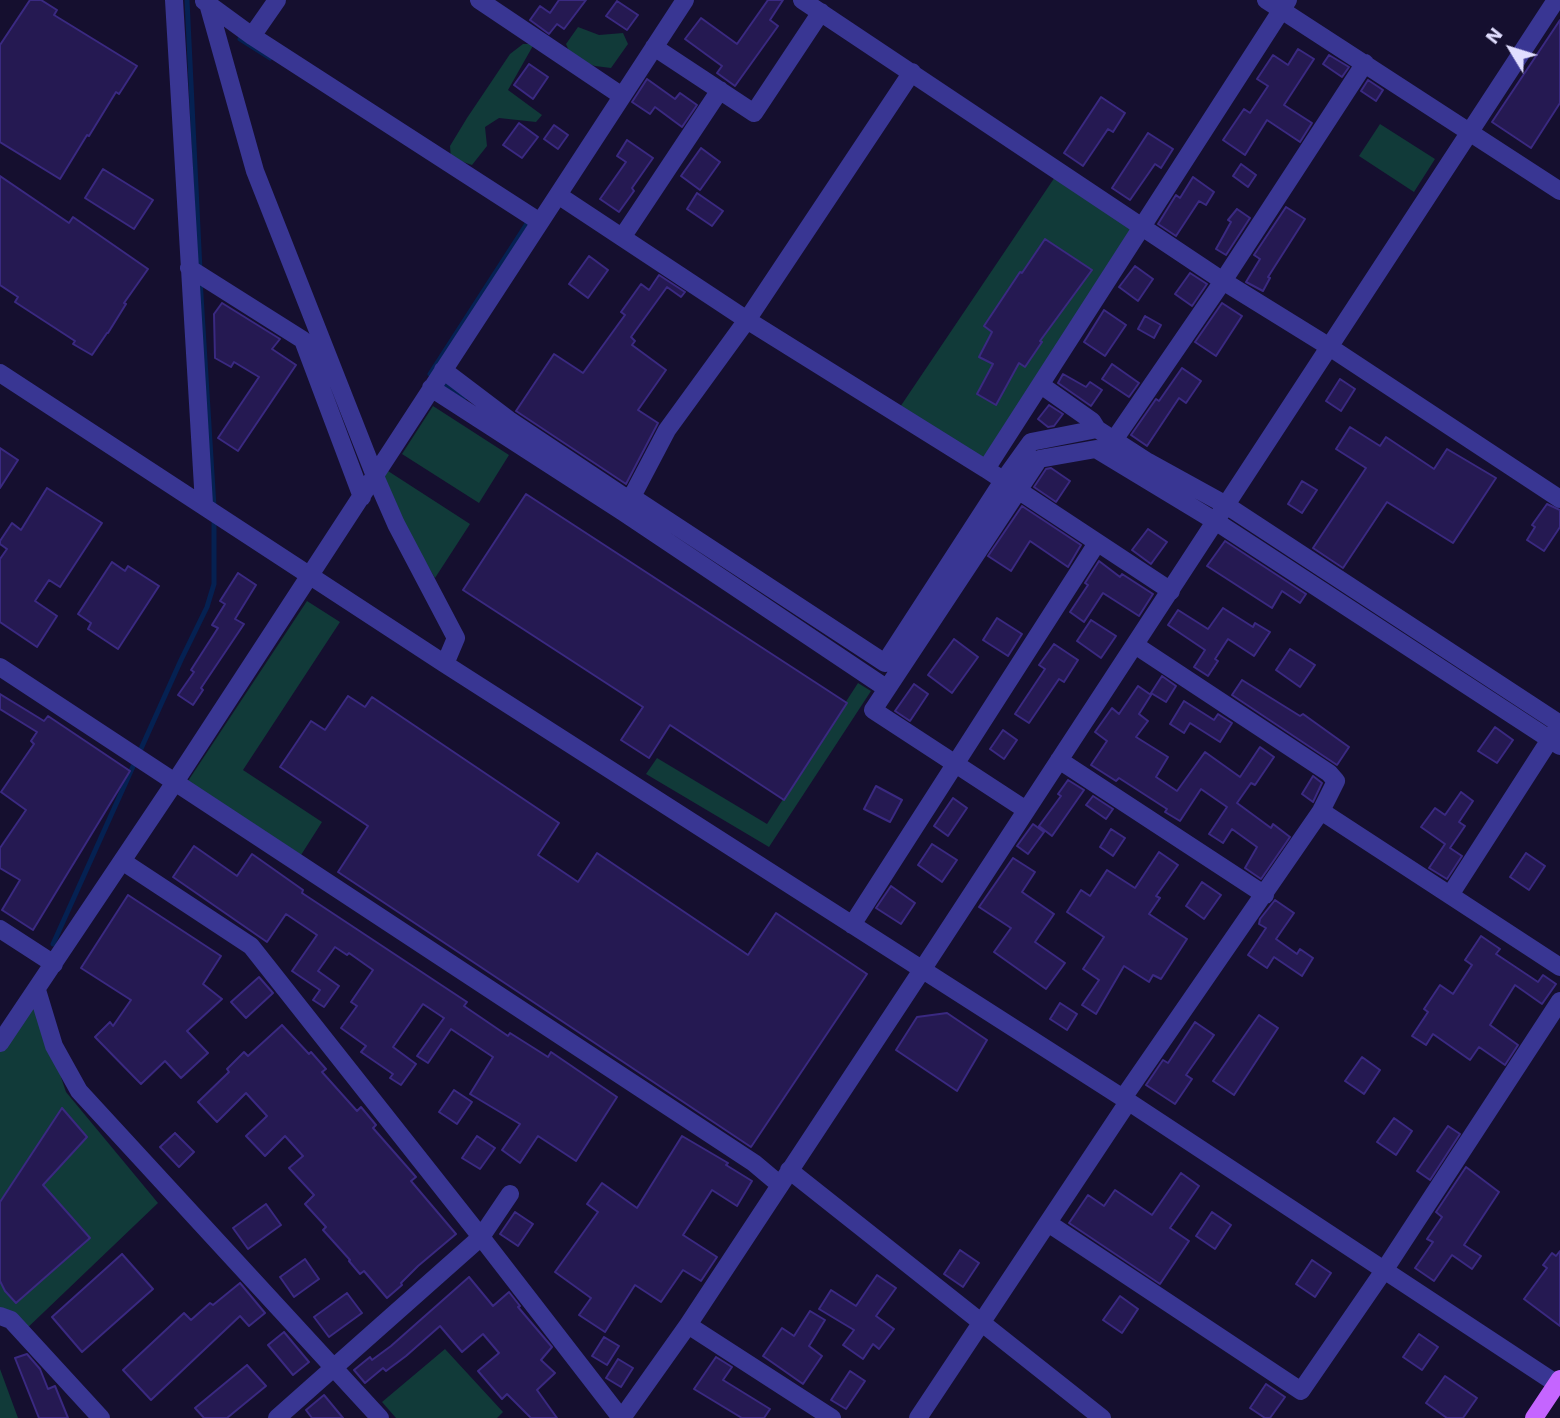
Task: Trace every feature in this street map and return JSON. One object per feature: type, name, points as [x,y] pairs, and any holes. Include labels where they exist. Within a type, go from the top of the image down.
[{"type":"main road","points":[[1534,1418],[1559,1383]]},
{"type":"street","points":[[174,0],[204,504]]},
{"type":"street","points":[[252,36],[276,0]]},
{"type":"street","points":[[479,0],[622,96]]},
{"type":"street","points":[[0,1043],[175,782],[685,0]]},
{"type":"street","points":[[802,0],[1223,281],[1328,346],[1560,499]]},
{"type":"street","points":[[1266,0],[1285,5],[1365,63],[1560,191]]},
{"type":"street","points":[[122,861],[251,946],[622,1418],[688,1325],[922,970],[1556,0]]},
{"type":"street","points":[[206,1],[252,36],[540,222]]},
{"type":"street","points":[[206,1],[255,172],[375,477],[396,524],[456,638],[445,664]]},
{"type":"street","points":[[986,469],[1144,228],[1285,5]]},
{"type":"street","points":[[654,47],[754,113],[821,12]]},
{"type":"street","points":[[1114,440],[1223,281],[1365,63]]},
{"type":"street","points":[[628,505],[667,429],[747,320],[912,72]]},
{"type":"street","points":[[623,236],[720,90]]},
{"type":"street","points":[[558,194],[747,320],[986,469],[1171,591]]},
{"type":"street","points":[[189,268],[303,340],[362,497]]},
{"type":"street","points":[[443,370],[509,420],[623,496],[628,505],[886,688]]},
{"type":"street","points":[[0,373],[310,573],[445,664],[1125,1100],[1559,1383]]},
{"type":"street","points":[[1041,385],[1092,421],[1097,429],[1148,462],[1226,505],[1557,733]]},
{"type":"street","points":[[432,388],[885,663],[1010,486],[1039,459],[1096,449],[1557,733]]},
{"type":"street","points":[[1026,810],[873,710],[1010,486],[1031,442],[1097,429]]},
{"type":"street","points":[[852,925],[1097,543]]},
{"type":"street","points":[[918,1418],[1048,1223],[1125,1100],[1321,811],[1336,781],[1329,773],[1135,645]]},
{"type":"street","points":[[0,667],[754,1163],[784,1177],[981,1322],[1102,1418]]},
{"type":"street","points":[[1450,895],[1557,733]]},
{"type":"street","points":[[1059,760],[1265,895]]},
{"type":"street","points":[[1321,811],[1560,967]]},
{"type":"street","points":[[0,929],[54,964]]},
{"type":"street","points":[[37,990],[54,1046],[79,1091],[380,1418]]},
{"type":"street","points":[[1048,1223],[1301,1391],[1385,1269],[1560,1001]]},
{"type":"street","points":[[277,1418],[481,1237],[510,1195]]},
{"type":"street","points":[[0,1316],[10,1320],[101,1418]]},
{"type":"street","points":[[688,1325],[832,1418]]},
{"type":"green space","points":[[578,27],[599,35],[623,33],[628,44],[611,68],[595,66],[578,60],[569,51],[566,44]]},
{"type":"green space","points":[[523,44],[534,44],[508,90],[542,115],[536,122],[499,118],[485,127],[487,146],[472,165],[451,158],[450,146],[467,118],[510,54]]},
{"type":"green space","points":[[1380,124],[1435,159],[1414,192],[1359,156]]},
{"type":"green space","points":[[1059,171],[1138,224],[986,469],[896,413]]},
{"type":"green space","points":[[433,406],[509,455],[479,503],[402,454]]},
{"type":"green space","points":[[388,471],[470,524],[435,578],[379,484]]},
{"type":"green space","points":[[307,601],[340,622],[243,770],[322,822],[301,855],[188,781]]},
{"type":"green space","points":[[858,683],[871,691],[769,847],[646,774],[657,758],[767,824]]},
{"type":"green space","points":[[33,994],[66,1092],[158,1203],[22,1333],[0,1314],[0,1047]]},
{"type":"green space","points":[[445,1349],[503,1412],[497,1418],[396,1418],[382,1402]]},
{"type":"green space","points":[[0,1369],[18,1418],[0,1418]]},
{"type":"building","points":[[30,0],[41,0],[57,10],[54,15],[137,66],[119,94],[116,92],[60,179],[0,142],[0,45]]},
{"type":"building","points":[[559,0],[586,0],[564,29],[557,24],[549,34],[530,20],[540,6],[550,13]]},
{"type":"building","points":[[768,0],[783,0],[770,20],[778,26],[735,86],[717,73],[722,66],[685,39],[701,18],[737,44]]},
{"type":"building","points":[[617,1],[638,15],[627,30],[606,16]]},
{"type":"building","points":[[1560,20],[1560,103],[1531,148],[1492,122]]},
{"type":"building","points":[[1298,49],[1314,59],[1284,105],[1312,123],[1300,142],[1267,120],[1245,155],[1223,140],[1244,109],[1250,113],[1268,86],[1257,79],[1273,55],[1288,65]]},
{"type":"building","points":[[1329,55],[1349,67],[1342,77],[1323,64]]},
{"type":"building","points":[[529,64],[548,77],[533,99],[514,85]]},
{"type":"building","points":[[647,79],[675,99],[680,93],[697,105],[682,127],[655,107],[650,114],[632,102]]},
{"type":"building","points":[[1368,80],[1383,90],[1376,101],[1361,91]]},
{"type":"building","points":[[1101,97],[1125,113],[1113,132],[1108,129],[1083,166],[1064,153]]},
{"type":"building","points":[[519,123],[538,137],[522,158],[503,145]]},
{"type":"building","points":[[554,125],[568,135],[558,149],[544,139]]},
{"type":"building","points":[[1148,133],[1173,149],[1161,168],[1155,164],[1130,200],[1112,188]]},
{"type":"building","points":[[627,140],[653,158],[619,212],[600,199],[626,162],[617,156]]},
{"type":"building","points":[[701,148],[720,162],[700,190],[681,176]]},
{"type":"building","points":[[1241,164],[1256,175],[1248,187],[1233,176]]},
{"type":"building","points":[[103,169],[153,200],[134,229],[85,198]]},
{"type":"building","points":[[0,176],[69,223],[73,217],[148,269],[92,355],[15,302],[18,297],[0,285]]},
{"type":"building","points":[[1193,177],[1214,192],[1206,205],[1199,201],[1176,236],[1158,224],[1176,195],[1180,198]]},
{"type":"building","points":[[697,193],[723,211],[712,226],[687,209]]},
{"type":"building","points":[[1286,207],[1305,219],[1268,277],[1270,278],[1263,291],[1246,282],[1260,259],[1254,255]]},
{"type":"building","points":[[1237,209],[1250,218],[1226,255],[1216,249],[1231,222],[1228,220]]},
{"type":"building","points":[[1045,239],[1092,270],[1040,341],[1042,342],[1025,367],[1019,363],[996,405],[977,394],[993,364],[979,357],[992,332],[984,326]]},
{"type":"building","points":[[589,256],[608,270],[588,298],[569,284]]},
{"type":"building","points":[[1135,266],[1153,279],[1138,301],[1119,287]]},
{"type":"building","points":[[1190,273],[1207,284],[1192,306],[1175,294]]},
{"type":"building","points":[[659,275],[685,292],[681,297],[667,287],[631,337],[635,341],[632,345],[666,370],[638,410],[658,423],[626,484],[516,411],[554,354],[583,373],[625,315],[621,312],[641,284],[649,290]]},
{"type":"building","points":[[222,303],[280,339],[272,349],[296,365],[238,451],[218,438],[259,377],[234,362],[231,367],[215,358],[214,314]]},
{"type":"building","points":[[1222,303],[1242,316],[1216,356],[1195,342]]},
{"type":"building","points":[[1104,310],[1126,325],[1105,356],[1084,342]]},
{"type":"building","points":[[1145,316],[1161,325],[1154,338],[1138,329]]},
{"type":"building","points":[[1112,364],[1139,383],[1129,397],[1102,379]]},
{"type":"building","points":[[1182,368],[1201,381],[1186,403],[1179,398],[1147,446],[1131,435]]},
{"type":"building","points":[[1063,374],[1086,387],[1090,382],[1102,390],[1091,406],[1058,383]]},
{"type":"building","points":[[1340,379],[1355,389],[1341,411],[1326,401]]},
{"type":"building","points":[[1049,405],[1063,414],[1054,426],[1048,427],[1038,419]]},
{"type":"building","points":[[1350,427],[1380,446],[1386,437],[1434,469],[1447,449],[1496,478],[1453,543],[1387,502],[1343,568],[1313,548],[1366,468],[1336,449]]},
{"type":"building","points":[[0,448],[18,460],[0,488]]},
{"type":"building","points":[[1051,468],[1070,481],[1056,502],[1034,487],[1046,469]]},
{"type":"building","points":[[1302,481],[1317,490],[1302,513],[1288,504]]},
{"type":"building","points":[[47,488],[102,523],[60,587],[49,580],[35,601],[57,616],[37,647],[0,622],[0,559],[7,549],[0,541],[12,523],[21,530]]},
{"type":"building","points":[[526,494],[847,703],[784,800],[670,725],[649,758],[621,740],[643,707],[463,590]]},
{"type":"building","points":[[1547,504],[1560,510],[1560,527],[1544,551],[1527,540],[1535,527],[1532,525]]},
{"type":"building","points":[[1022,506],[1081,545],[1068,567],[1030,541],[1011,571],[988,556]]},
{"type":"building","points":[[1148,529],[1167,542],[1151,564],[1132,550]]},
{"type":"building","points":[[1225,541],[1306,594],[1300,603],[1282,591],[1272,608],[1207,566]]},
{"type":"building","points":[[1099,561],[1120,577],[1122,574],[1153,594],[1139,616],[1103,593],[1084,622],[1070,612],[1088,585],[1085,583]]},
{"type":"building","points":[[112,562],[125,571],[128,566],[159,586],[118,649],[88,629],[91,623],[78,614]]},
{"type":"building","points":[[238,573],[256,585],[235,619],[244,624],[201,688],[203,690],[193,705],[178,695],[218,628],[212,625],[225,604],[220,601]]},
{"type":"building","points":[[1223,608],[1253,627],[1255,623],[1270,632],[1254,656],[1228,639],[1208,676],[1194,667],[1205,650],[1168,625],[1178,610],[1208,629]]},
{"type":"building","points":[[997,618],[1022,634],[1008,656],[983,640]]},
{"type":"building","points":[[1091,620],[1116,636],[1101,658],[1077,641]]},
{"type":"building","points":[[954,639],[978,657],[952,693],[928,675]]},
{"type":"building","points":[[1054,644],[1078,660],[1064,682],[1059,679],[1029,723],[1015,714],[1045,669],[1039,665]]},
{"type":"building","points":[[1290,649],[1315,665],[1300,687],[1276,670]]},
{"type":"building","points":[[1162,676],[1176,686],[1166,702],[1151,693]]},
{"type":"building","points":[[1242,680],[1300,716],[1303,714],[1349,747],[1337,765],[1232,695]]},
{"type":"building","points":[[914,684],[928,694],[910,721],[895,711]]},
{"type":"building","points":[[1138,686],[1151,695],[1139,714],[1148,721],[1136,737],[1168,757],[1156,777],[1177,791],[1205,752],[1240,777],[1260,747],[1274,757],[1255,785],[1251,783],[1237,803],[1271,828],[1273,824],[1290,837],[1261,879],[1245,868],[1257,847],[1232,829],[1223,843],[1209,834],[1227,807],[1201,789],[1180,821],[1165,812],[1167,809],[1119,778],[1116,781],[1091,765],[1107,741],[1095,732],[1112,708],[1119,714]]},
{"type":"building","points":[[0,694],[44,721],[48,716],[130,771],[33,930],[2,910],[20,880],[0,868],[0,848],[26,810],[1,792],[34,744],[31,741],[37,732],[0,709]]},
{"type":"building","points":[[348,696],[365,707],[372,697],[559,823],[538,855],[578,882],[597,853],[748,955],[776,913],[867,974],[751,1147],[338,872],[368,826],[280,767],[311,721],[325,730]]},
{"type":"building","points":[[1184,701],[1214,720],[1218,714],[1232,723],[1220,742],[1190,723],[1184,733],[1170,724]]},
{"type":"building","points":[[1495,727],[1513,740],[1497,763],[1478,751]]},
{"type":"building","points":[[1003,730],[1017,740],[1004,759],[990,749]]},
{"type":"building","points":[[1313,776],[1322,783],[1313,802],[1302,794]]},
{"type":"building","points":[[1068,780],[1084,790],[1052,836],[1039,826],[1061,796],[1058,794]]},
{"type":"building","points":[[876,786],[902,800],[890,822],[864,809]]},
{"type":"building","points":[[1461,792],[1473,801],[1459,822],[1465,826],[1450,848],[1462,856],[1447,879],[1429,868],[1445,844],[1421,827],[1435,808],[1445,815]]},
{"type":"building","points":[[1093,796],[1113,809],[1106,819],[1086,805]]},
{"type":"building","points":[[953,798],[967,808],[948,836],[934,826]]},
{"type":"building","points":[[1033,824],[1044,832],[1028,854],[1017,846]]},
{"type":"building","points":[[1111,829],[1125,838],[1113,856],[1100,847]]},
{"type":"building","points":[[932,844],[957,860],[942,882],[918,865]]},
{"type":"building","points":[[194,846],[237,876],[252,854],[303,890],[302,893],[467,1002],[464,1006],[508,1036],[510,1033],[548,1057],[551,1052],[617,1097],[576,1161],[538,1136],[520,1163],[502,1150],[520,1124],[470,1094],[493,1057],[451,1029],[428,1063],[417,1056],[444,1018],[423,1004],[393,1047],[416,1064],[401,1085],[390,1078],[393,1074],[361,1052],[366,1046],[341,1028],[357,1006],[351,1002],[373,970],[349,953],[347,955],[335,947],[318,971],[339,986],[324,1007],[313,1000],[320,990],[292,971],[317,935],[286,914],[267,942],[173,877]]},
{"type":"building","points":[[1159,852],[1178,865],[1156,896],[1160,898],[1149,914],[1187,939],[1161,979],[1153,975],[1149,982],[1124,966],[1096,1014],[1082,1005],[1099,980],[1083,969],[1104,937],[1067,912],[1081,890],[1090,896],[1107,870],[1135,888]]},
{"type":"building","points":[[1526,853],[1545,866],[1529,890],[1510,877]]},
{"type":"building","points":[[1013,858],[1035,872],[1022,892],[1054,914],[1035,942],[1065,963],[1046,989],[994,952],[1011,928],[979,907]]},
{"type":"building","points":[[1202,882],[1221,895],[1204,919],[1186,906]]},
{"type":"building","points":[[891,886],[915,903],[901,924],[876,908]]},
{"type":"building","points":[[128,895],[221,956],[203,984],[222,999],[187,1031],[208,1053],[181,1078],[165,1061],[141,1084],[95,1037],[110,1022],[113,1026],[131,1000],[81,968]]},
{"type":"building","points":[[1275,900],[1294,913],[1276,939],[1297,954],[1300,949],[1313,958],[1302,976],[1274,957],[1267,968],[1248,955],[1266,928],[1259,924],[1260,919]]},
{"type":"building","points":[[1481,936],[1500,949],[1496,954],[1538,982],[1543,975],[1556,984],[1542,1004],[1515,985],[1490,1025],[1518,1045],[1505,1065],[1479,1047],[1470,1060],[1433,1034],[1426,1045],[1412,1036],[1428,1012],[1424,1009],[1440,985],[1453,994],[1472,965],[1465,960]]},
{"type":"building","points":[[259,977],[273,993],[246,1018],[231,1002]]},
{"type":"building","points":[[1060,1003],[1077,1014],[1067,1030],[1050,1019]]},
{"type":"building","points":[[947,1013],[987,1040],[957,1091],[896,1050],[917,1017]]},
{"type":"building","points":[[1259,1015],[1278,1028],[1234,1095],[1213,1081]]},
{"type":"building","points":[[1195,1022],[1214,1035],[1186,1075],[1192,1079],[1175,1104],[1146,1085],[1163,1060],[1168,1063]]},
{"type":"building","points":[[282,1025],[326,1069],[322,1072],[357,1111],[361,1107],[376,1125],[373,1128],[416,1177],[411,1181],[456,1234],[418,1266],[387,1298],[364,1271],[360,1274],[323,1230],[326,1227],[305,1204],[314,1195],[289,1168],[303,1156],[285,1136],[265,1156],[246,1136],[267,1116],[246,1093],[217,1122],[198,1102],[229,1072],[227,1069],[244,1052],[248,1056]]},
{"type":"building","points":[[1362,1057],[1380,1070],[1364,1094],[1345,1081]]},
{"type":"building","points":[[454,1090],[472,1102],[457,1124],[439,1112]]},
{"type":"building","points":[[62,1108],[87,1137],[43,1185],[90,1238],[16,1303],[0,1281],[0,1202]]},
{"type":"building","points":[[1394,1118],[1412,1131],[1396,1155],[1377,1142]]},
{"type":"building","points":[[1448,1126],[1460,1134],[1430,1180],[1417,1171]]},
{"type":"building","points":[[175,1133],[194,1152],[179,1167],[160,1147]]},
{"type":"building","points":[[477,1136],[495,1148],[480,1169],[462,1158]]},
{"type":"building","points":[[682,1136],[728,1163],[726,1165],[752,1181],[737,1206],[712,1190],[683,1235],[717,1257],[701,1281],[683,1270],[661,1302],[635,1285],[605,1332],[579,1315],[591,1298],[555,1272],[598,1212],[587,1204],[602,1183],[637,1208]]},
{"type":"building","points":[[1466,1167],[1499,1192],[1464,1245],[1481,1256],[1472,1269],[1452,1255],[1434,1281],[1415,1268],[1433,1242],[1427,1239],[1442,1217],[1436,1212]]},
{"type":"building","points":[[1181,1173],[1199,1186],[1170,1228],[1189,1241],[1160,1284],[1069,1223],[1088,1195],[1104,1206],[1115,1190],[1152,1215]]},
{"type":"building","points":[[266,1204],[281,1225],[248,1249],[233,1228]]},
{"type":"building","points":[[515,1212],[533,1224],[518,1246],[500,1234]]},
{"type":"building","points":[[1212,1212],[1231,1225],[1215,1249],[1196,1236]]},
{"type":"building","points":[[960,1250],[979,1263],[963,1287],[944,1274]]},
{"type":"building","points":[[1560,1251],[1560,1326],[1524,1299],[1547,1268],[1543,1265],[1552,1253],[1556,1256]]},
{"type":"building","points":[[122,1254],[153,1289],[82,1352],[52,1317]]},
{"type":"building","points":[[305,1259],[319,1279],[294,1297],[280,1277]]},
{"type":"building","points":[[1312,1260],[1331,1273],[1315,1297],[1296,1284]]},
{"type":"building","points":[[877,1275],[896,1288],[876,1316],[894,1329],[879,1349],[873,1344],[863,1359],[843,1345],[854,1330],[819,1309],[831,1290],[856,1306]]},
{"type":"building","points":[[469,1277],[493,1306],[509,1292],[520,1306],[518,1307],[552,1347],[541,1360],[555,1373],[537,1390],[557,1418],[531,1418],[507,1394],[502,1399],[478,1371],[499,1353],[483,1334],[462,1352],[440,1326],[406,1356],[386,1371],[383,1368],[365,1383],[354,1370],[370,1357],[372,1360],[391,1346]]},
{"type":"building","points":[[240,1283],[265,1313],[249,1326],[240,1316],[151,1400],[123,1370],[184,1313],[191,1320],[210,1303],[213,1305]]},
{"type":"building","points":[[347,1293],[362,1313],[329,1337],[314,1317]]},
{"type":"building","points":[[1120,1296],[1138,1309],[1122,1333],[1103,1320]]},
{"type":"building","points":[[810,1311],[825,1320],[809,1346],[822,1356],[803,1384],[763,1356],[782,1328],[794,1336]]},
{"type":"building","points":[[284,1332],[309,1362],[293,1375],[268,1345]]},
{"type":"building","points":[[1419,1334],[1438,1347],[1422,1370],[1403,1357]]},
{"type":"building","points":[[604,1337],[619,1346],[607,1365],[592,1356]]},
{"type":"building","points":[[27,1354],[40,1369],[48,1389],[55,1386],[68,1418],[39,1418],[15,1358]]},
{"type":"building","points":[[716,1357],[732,1367],[723,1380],[770,1409],[764,1418],[742,1418],[694,1389]]},
{"type":"building","points":[[618,1359],[633,1368],[621,1387],[606,1378]]},
{"type":"building","points":[[247,1365],[266,1386],[227,1418],[204,1418],[195,1408]]},
{"type":"building","points":[[850,1371],[865,1381],[846,1409],[831,1400]]},
{"type":"building","points":[[1445,1376],[1477,1398],[1463,1418],[1447,1418],[1426,1403]]},
{"type":"building","points":[[1266,1384],[1285,1397],[1270,1418],[1265,1418],[1250,1408]]},
{"type":"building","points":[[324,1395],[343,1418],[312,1418],[306,1410]]},
{"type":"waterway","points":[[187,0],[200,270]]},
{"type":"waterway","points":[[240,39],[270,58]]},
{"type":"waterway","points":[[465,397],[430,374],[528,222],[526,221]]},
{"type":"waterway","points":[[200,279],[214,507]]},
{"type":"waterway","points":[[53,944],[207,607],[214,584],[214,517]]}]
